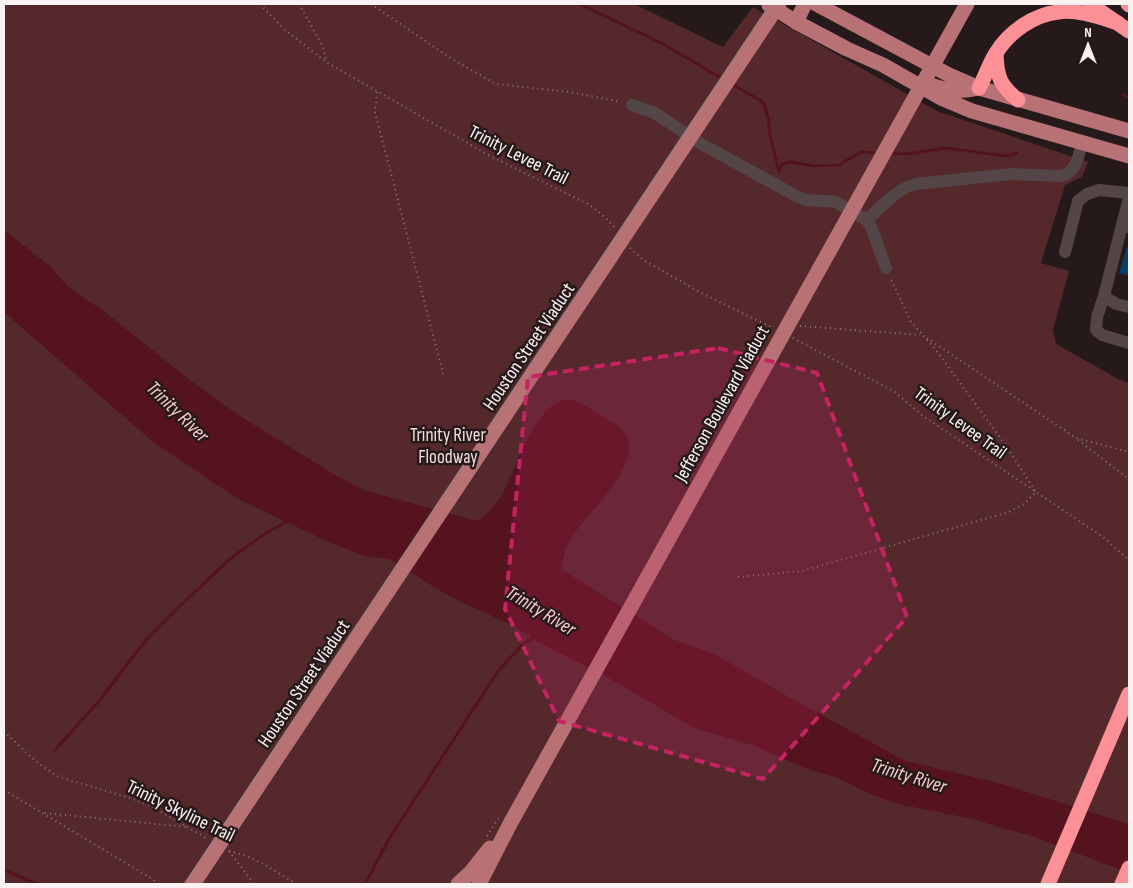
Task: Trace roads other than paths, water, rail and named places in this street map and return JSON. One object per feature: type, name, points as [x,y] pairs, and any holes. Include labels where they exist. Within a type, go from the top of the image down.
[{"type":"highway","points":[[1090,4],[1123,27]]},
{"type":"highway","points":[[979,88],[996,53],[1015,31],[1037,17],[1058,12],[1091,14],[1123,27]]},
{"type":"highway","points":[[996,53],[997,72],[1005,89],[1018,100]]},
{"type":"highway","points":[[1048,884],[1129,694]]},
{"type":"highway","points":[[1122,884],[1129,868]]},
{"type":"main road","points":[[767,4],[847,50],[899,73],[943,89],[961,92],[979,88]]},
{"type":"main road","name":"Houston Street Viaduct","points":[[195,882],[779,4]]},
{"type":"main road","points":[[796,22],[805,4]]},
{"type":"main road","points":[[816,4],[951,76],[979,88],[1129,131]]},
{"type":"main road","name":"Jefferson Boulevard Viaduct","points":[[512,822],[967,4]]},
{"type":"main road","points":[[899,73],[941,98],[972,111],[1129,156]]},
{"type":"main road","points":[[458,884],[471,872],[512,822]]},
{"type":"main road","points":[[479,884],[512,822]]},
{"type":"lane","points":[[632,104],[655,114],[698,142],[798,197],[806,200],[836,202],[866,220],[871,227],[886,268]]},
{"type":"lane","points":[[866,220],[895,194],[916,184],[1005,174],[1062,176],[1069,174],[1074,169],[1082,143]]},
{"type":"lane","points":[[1065,252],[1078,202],[1087,194],[1099,190],[1129,193]]},
{"type":"lane","points":[[1129,198],[1126,226],[1097,317],[1096,330],[1102,335],[1129,343]]},
{"type":"lane","points":[[1104,296],[1116,304],[1129,307]]},
{"type":"water","name":"Trinity River","points":[[4,230],[51,267],[67,286],[105,312],[195,384],[243,418],[335,475],[363,490],[478,521],[489,512],[501,497],[530,434],[551,407],[562,400],[575,401],[585,406],[623,430],[628,437],[629,451],[623,468],[610,490],[570,540],[565,550],[561,569],[675,640],[715,654],[905,761],[995,782],[1129,824],[1129,873],[1032,836],[973,819],[898,804],[872,795],[838,778],[802,767],[755,746],[694,728],[607,677],[538,642],[514,626],[437,589],[390,559],[365,556],[331,543],[238,499],[153,442],[4,312]]},
{"type":"waterway","points":[[580,4],[661,43],[723,79]]},
{"type":"waterway","points":[[730,83],[763,102],[768,117],[770,135],[779,172]]},
{"type":"waterway","points":[[1123,95],[1129,97]]},
{"type":"waterway","points":[[890,153],[908,154],[945,148],[1006,156],[1017,153]]},
{"type":"waterway","points":[[779,172],[782,164],[791,162],[814,166],[839,165],[861,152],[878,153]]},
{"type":"waterway","points":[[55,750],[99,701],[146,640],[183,603],[230,559],[266,533],[288,521]]},
{"type":"waterway","points":[[365,884],[390,837],[499,670],[522,645],[534,637]]},
{"type":"waterway","points":[[4,870],[37,884]]},
{"type":"tram line","points":[[184,884],[770,4]]},
{"type":"park label","name":"Trinity River Floodway","points":[[448,445]]}]
